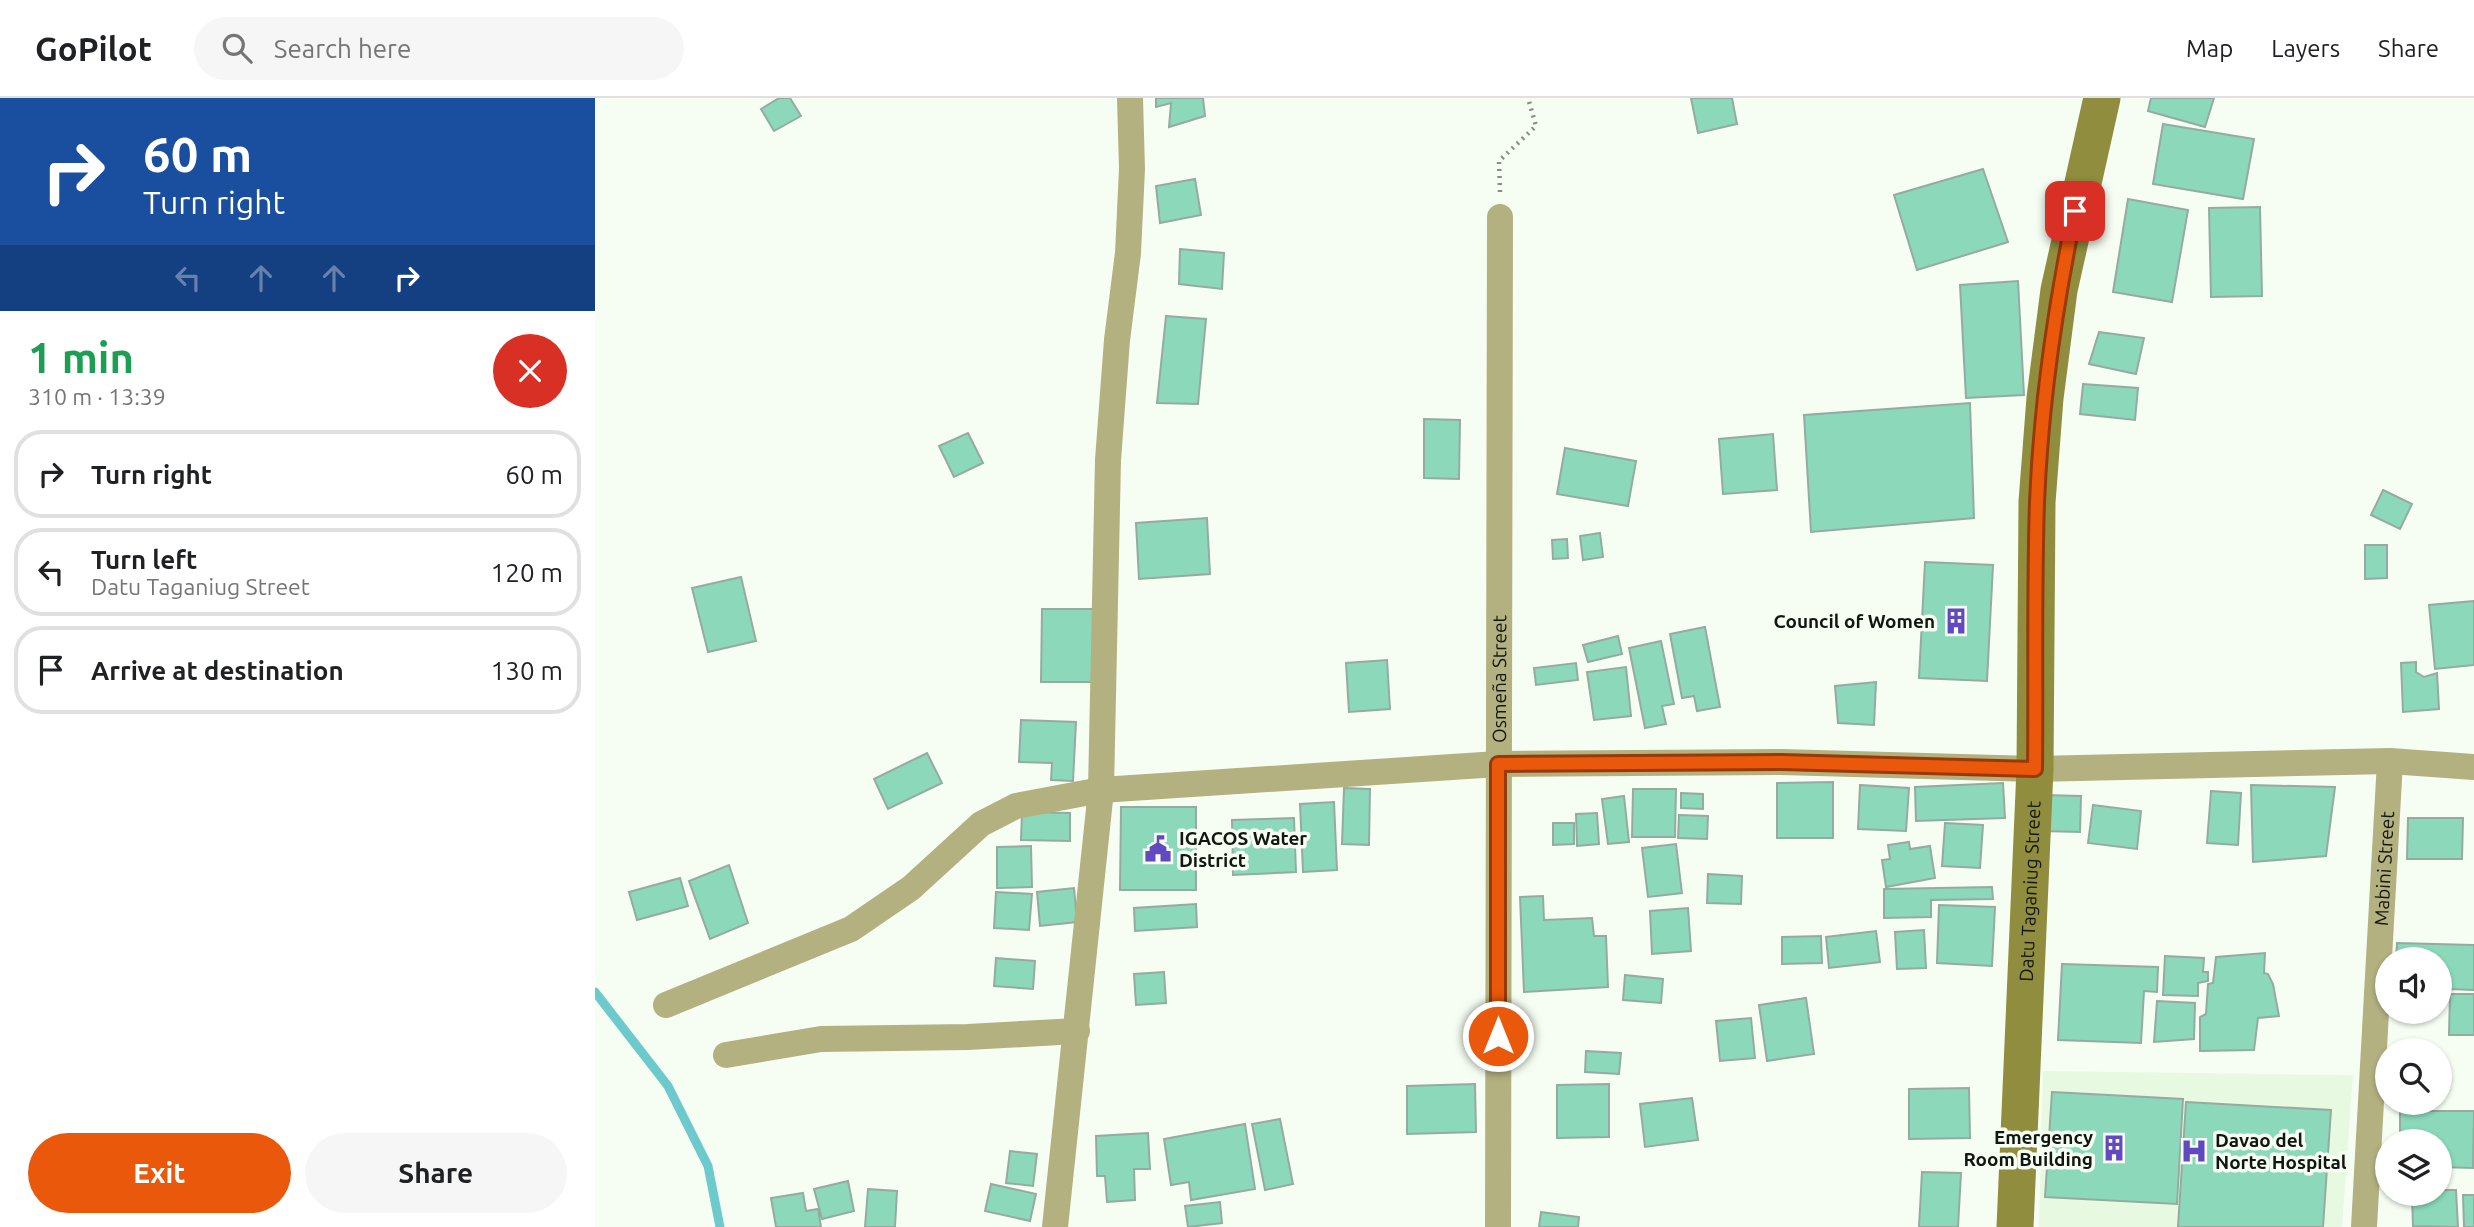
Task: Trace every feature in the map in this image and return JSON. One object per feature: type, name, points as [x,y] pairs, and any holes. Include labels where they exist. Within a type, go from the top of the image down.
[{"type":"main road","name":"Datu Taganiug Street","points":[[2015,1227],[2035,769],[2037,502],[2045,398],[2059,290],[2102,98]]},
{"type":"street","points":[[1055,1227],[1101,790],[1108,460],[1128,239],[1132,169],[1130,98]]},
{"type":"street","name":"Osmeña Street","points":[[1498,1227],[1500,217]]},
{"type":"street","points":[[666,1005],[851,929],[911,888],[981,824],[1016,806],[1101,790],[1498,764],[1781,762],[2035,769],[2390,761],[2474,767]]},
{"type":"street","name":"Mabini Street","points":[[2364,1227],[2390,761]]},
{"type":"street","points":[[726,1055],[821,1039],[968,1037],[1077,1031]]},
{"type":"path","points":[[1500,217],[1499,162],[1536,126],[1528,98]]},
{"type":"shaded area","name":"Davao del Norte Hospital","points":[[2043,1071],[2353,1075],[2342,1227],[2039,1227]]},
{"type":"building","points":[[779,98],[790,98],[801,116],[774,131],[761,109]]},
{"type":"building","points":[[1156,98],[1203,98],[1205,116],[1169,127],[1171,103],[1156,107]]},
{"type":"building","points":[[1691,98],[1732,98],[1737,124],[1698,133]]},
{"type":"building","points":[[2151,98],[2214,98],[2205,127],[2148,111]]},
{"type":"building","points":[[2163,124],[2254,139],[2243,199],[2153,184]]},
{"type":"building","points":[[1983,169],[2008,242],[1917,270],[1894,195]]},
{"type":"building","points":[[1195,179],[1201,215],[1160,223],[1156,186]]},
{"type":"building","points":[[2128,199],[2188,210],[2172,302],[2113,292]]},
{"type":"building","points":[[2260,207],[2262,296],[2211,297],[2209,208]]},
{"type":"building","points":[[1180,249],[1224,253],[1222,289],[1179,284]]},
{"type":"building","points":[[2018,281],[2024,395],[1966,398],[1960,285]]},
{"type":"building","points":[[1166,316],[1206,319],[1198,404],[1157,403]]},
{"type":"building","points":[[2099,332],[2144,338],[2136,374],[2089,364]]},
{"type":"building","points":[[2083,384],[2138,388],[2135,420],[2080,414]]},
{"type":"building","points":[[1970,403],[1974,518],[1811,532],[1804,415]]},
{"type":"building","points":[[1424,419],[1460,420],[1459,479],[1424,478]]},
{"type":"building","points":[[968,433],[983,463],[954,477],[939,446]]},
{"type":"building","points":[[1773,434],[1777,490],[1723,494],[1719,439]]},
{"type":"building","points":[[1565,448],[1636,461],[1628,506],[1557,494]]},
{"type":"building","points":[[2383,490],[2412,504],[2400,529],[2371,515]]},
{"type":"building","points":[[1207,518],[1210,574],[1139,579],[1136,523]]},
{"type":"building","points":[[1600,533],[1603,557],[1583,560],[1580,536]]},
{"type":"building","points":[[1567,539],[1568,558],[1553,559],[1552,540]]},
{"type":"building","points":[[2365,545],[2387,545],[2387,578],[2365,579]]},
{"type":"building","name":"Council of Women","points":[[1925,562],[1993,565],[1987,681],[1919,678]]},
{"type":"building","points":[[741,577],[756,641],[708,652],[692,588]]},
{"type":"building","points":[[2474,601],[2474,665],[2435,669],[2429,605]]},
{"type":"building","points":[[1042,609],[1098,609],[1097,682],[1041,682]]},
{"type":"building","points":[[1705,627],[1720,707],[1697,711],[1694,696],[1682,698],[1670,634]]},
{"type":"building","points":[[1618,636],[1622,654],[1588,662],[1583,645]]},
{"type":"building","points":[[1661,641],[1674,704],[1662,706],[1666,724],[1645,728],[1629,648]]},
{"type":"building","points":[[1387,660],[1390,709],[1349,712],[1346,663]]},
{"type":"building","points":[[2416,662],[2416,672],[2424,677],[2437,673],[2439,709],[2403,712],[2401,663]]},
{"type":"building","points":[[1576,663],[1578,680],[1536,685],[1534,668]]},
{"type":"building","points":[[1626,667],[1631,716],[1594,720],[1587,672]]},
{"type":"building","points":[[1876,682],[1874,725],[1838,723],[1835,686]]},
{"type":"building","points":[[1021,720],[1076,722],[1073,781],[1051,780],[1052,763],[1019,762]]},
{"type":"building","points":[[927,753],[942,783],[888,809],[874,779]]},
{"type":"building","points":[[1833,782],[1833,838],[1777,838],[1777,783]]},
{"type":"building","points":[[2003,783],[2005,818],[1916,821],[1915,787]]},
{"type":"building","points":[[1860,785],[1909,788],[1906,831],[1858,829]]},
{"type":"building","points":[[2251,785],[2335,787],[2326,856],[2253,862]]},
{"type":"building","points":[[1344,788],[1370,789],[1369,845],[1342,844]]},
{"type":"building","points":[[1633,789],[1676,789],[1675,837],[1632,837]]},
{"type":"building","points":[[2211,791],[2241,793],[2238,845],[2207,843]]},
{"type":"building","points":[[1681,793],[1703,794],[1703,809],[1681,808]]},
{"type":"building","points":[[2043,795],[2081,796],[2080,832],[2041,831]]},
{"type":"building","points":[[1624,796],[1629,842],[1608,844],[1602,799]]},
{"type":"building","points":[[1334,802],[1337,870],[1303,872],[1300,804]]},
{"type":"building","points":[[2093,805],[2141,811],[2137,849],[2088,843]]},
{"type":"building","name":"IGACOS Water District","points":[[1121,807],[1196,807],[1196,890],[1120,890]]},
{"type":"building","points":[[1022,812],[1070,813],[1070,841],[1021,840]]},
{"type":"building","points":[[1597,813],[1599,844],[1577,846],[1576,814]]},
{"type":"building","points":[[1679,815],[1708,816],[1707,839],[1678,838]]},
{"type":"building","points":[[1294,818],[1296,872],[1233,875],[1232,820]]},
{"type":"building","points":[[2408,818],[2463,818],[2462,859],[2407,859]]},
{"type":"building","points":[[1553,823],[1574,823],[1574,844],[1553,845]]},
{"type":"building","points":[[1945,823],[1983,825],[1980,868],[1942,866]]},
{"type":"building","points":[[1909,842],[1910,849],[1930,846],[1935,878],[1886,887],[1882,860],[1890,859],[1888,845]]},
{"type":"building","points":[[1676,844],[1682,893],[1648,897],[1642,848]]},
{"type":"building","points":[[1031,846],[1032,887],[997,888],[997,847]]},
{"type":"building","points":[[729,865],[748,923],[710,939],[689,881]]},
{"type":"building","points":[[1708,874],[1742,876],[1741,904],[1707,903]]},
{"type":"building","points":[[680,878],[688,906],[637,920],[629,892]]},
{"type":"building","points":[[1992,887],[1993,899],[1931,900],[1931,917],[1884,918],[1884,889]]},
{"type":"building","points":[[1074,888],[1077,922],[1040,926],[1037,892]]},
{"type":"building","points":[[996,892],[1032,894],[1029,930],[994,928]]},
{"type":"building","points":[[1543,896],[1544,920],[1592,918],[1594,936],[1606,936],[1608,987],[1524,992],[1520,897]]},
{"type":"building","points":[[1196,904],[1197,927],[1135,931],[1134,908]]},
{"type":"building","points":[[1939,905],[1995,907],[1992,966],[1937,963]]},
{"type":"building","points":[[1688,908],[1691,951],[1652,954],[1650,911]]},
{"type":"building","points":[[1924,930],[1926,968],[1897,969],[1895,932]]},
{"type":"building","points":[[1876,931],[1880,962],[1829,968],[1826,937]]},
{"type":"building","points":[[1821,936],[1822,963],[1782,964],[1782,937]]},
{"type":"building","points":[[2397,943],[2474,945],[2474,990],[2452,989],[2452,947],[2397,947]]},
{"type":"building","points":[[2265,953],[2264,973],[2268,974],[2273,984],[2279,1016],[2258,1018],[2254,1050],[2200,1051],[2200,1017],[2206,1014],[2208,984],[2213,983],[2216,957]]},
{"type":"building","points":[[2165,956],[2204,958],[2203,972],[2208,972],[2208,981],[2198,983],[2198,996],[2163,995]]},
{"type":"building","points":[[996,958],[1035,961],[1033,989],[994,986]]},
{"type":"building","points":[[2062,964],[2158,967],[2157,992],[2144,991],[2141,1043],[2058,1040]]},
{"type":"building","points":[[1164,972],[1166,1003],[1136,1005],[1134,974]]},
{"type":"building","points":[[1625,975],[1663,979],[1661,1003],[1623,1000]]},
{"type":"building","points":[[2452,994],[2474,994],[2474,1035],[2449,1035],[2449,1024],[2452,1024]]},
{"type":"building","points":[[1806,998],[1814,1054],[1767,1061],[1759,1005]]},
{"type":"building","points":[[2157,1001],[2195,1003],[2194,1039],[2154,1042]]},
{"type":"building","points":[[1751,1018],[1755,1058],[1720,1061],[1716,1021]]},
{"type":"building","points":[[1586,1051],[1621,1053],[1619,1074],[1585,1072]]},
{"type":"building","points":[[1475,1084],[1476,1132],[1407,1134],[1407,1086]]},
{"type":"building","points":[[1609,1084],[1609,1137],[1557,1138],[1557,1085]]},
{"type":"building","points":[[1969,1088],[1970,1138],[1909,1139],[1909,1089]]},
{"type":"building","name":"Emergency Room Building","points":[[2052,1092],[2183,1099],[2177,1204],[2045,1197]]},
{"type":"building","points":[[1692,1098],[1698,1140],[1645,1147],[1640,1104]]},
{"type":"building","points":[[2186,1102],[2331,1110],[2323,1227],[2178,1227]]},
{"type":"building","points":[[2452,1111],[2474,1111],[2473,1168],[2452,1167],[2452,1129],[2400,1129],[2400,1115],[2452,1115]]},
{"type":"building","points":[[1280,1119],[1293,1184],[1265,1190],[1252,1124]]},
{"type":"building","points":[[1245,1124],[1255,1189],[1191,1200],[1189,1182],[1171,1185],[1164,1139]]},
{"type":"building","points":[[1148,1133],[1150,1169],[1134,1169],[1135,1200],[1107,1202],[1105,1176],[1097,1176],[1096,1136]]},
{"type":"building","points":[[1010,1151],[1037,1154],[1033,1186],[1006,1183]]},
{"type":"building","points":[[1922,1172],[1961,1173],[1958,1227],[1919,1227]]},
{"type":"building","points":[[848,1181],[854,1211],[822,1219],[814,1189]]},
{"type":"building","points":[[991,1184],[1036,1194],[1030,1221],[985,1211]]},
{"type":"building","points":[[868,1189],[897,1191],[895,1227],[865,1227]]},
{"type":"building","points":[[2452,1190],[2456,1190],[2458,1227],[2413,1226],[2412,1206],[2452,1206]]},
{"type":"building","points":[[803,1193],[806,1211],[818,1209],[821,1227],[776,1227],[771,1198]]},
{"type":"building","points":[[2463,1195],[2474,1195],[2474,1227],[2464,1227]]},
{"type":"building","points":[[1220,1202],[1222,1223],[1188,1227],[1185,1206]]},
{"type":"building","points":[[1541,1212],[1579,1217],[1578,1227],[1539,1227]]},
{"type":"waterway","points":[[595,992],[668,1086],[708,1166],[720,1227]]},
{"type":"place","name":"Council of Women","points":[[1956,621]]},
{"type":"place","name":"IGACOS Water District","points":[[1158,849]]},
{"type":"place","name":"Emergency Room Building","points":[[2114,1148]]},
{"type":"place","name":"Davao del Norte Hospital","points":[[2194,1151]]},
{"type":"route","points":[[1498,1036],[1498,764],[1781,762],[2035,769],[2037,502],[2045,398],[2059,290],[2075,211]]}]
